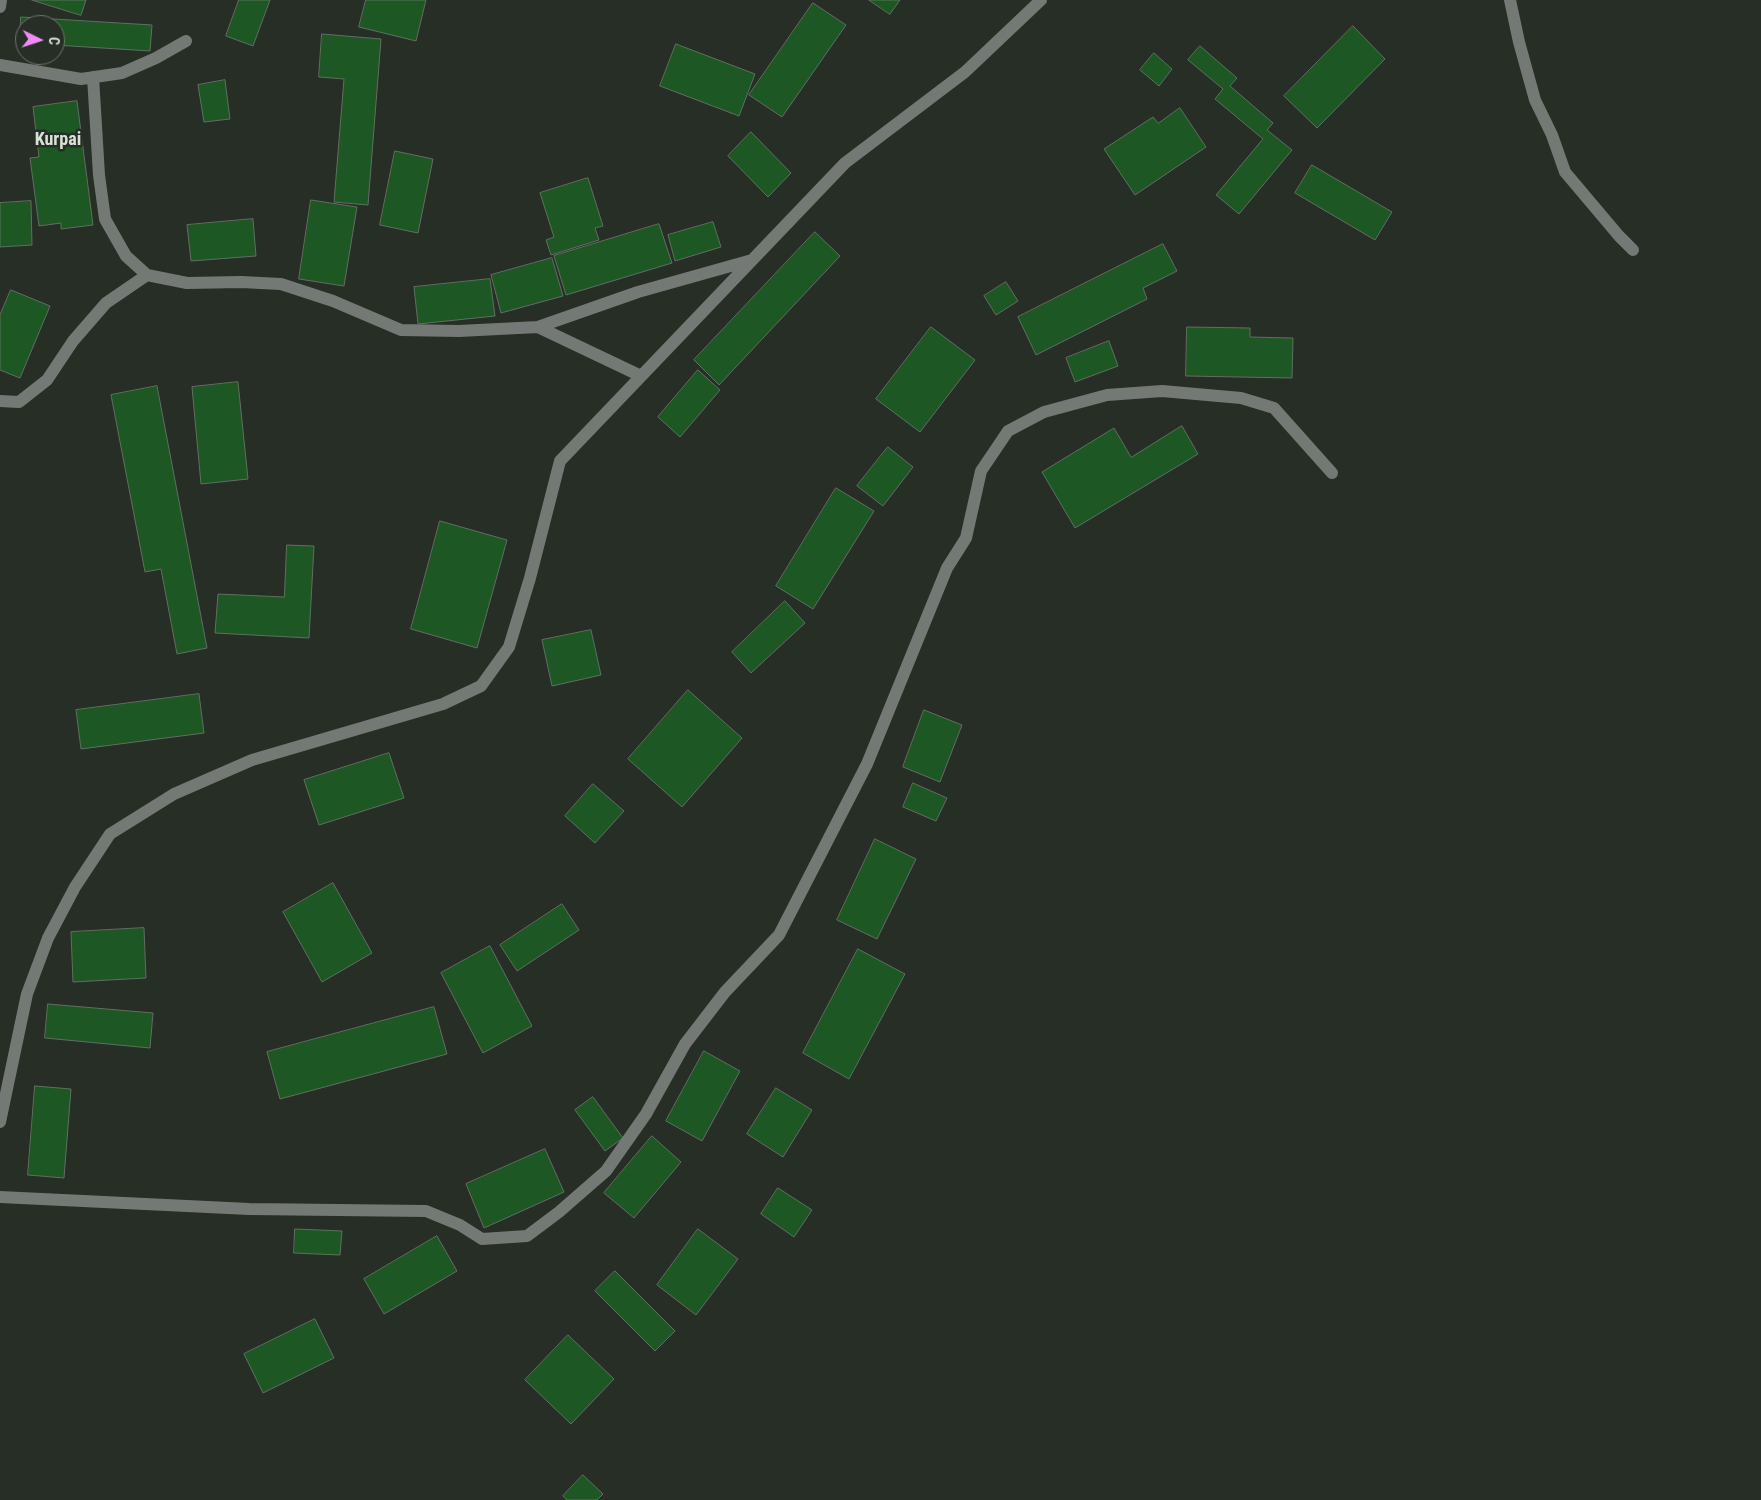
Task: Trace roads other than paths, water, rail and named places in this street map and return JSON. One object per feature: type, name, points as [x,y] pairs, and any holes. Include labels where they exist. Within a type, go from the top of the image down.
[{"type":"street","points":[[0,8],[1,0]]},
{"type":"street","points":[[0,1122],[27,994],[48,938],[75,887],[110,834],[174,794],[252,760],[443,704],[481,686],[509,647],[530,578],[560,461],[845,163],[965,72],[1041,0]]},
{"type":"street","points":[[1510,0],[1535,100],[1552,134],[1565,172],[1618,236],[1633,250]]},
{"type":"street","points":[[0,65],[82,79],[122,73],[156,58],[186,41]]},
{"type":"street","points":[[93,77],[99,175],[105,219],[126,256],[147,275],[187,282],[281,284],[332,301],[402,330],[458,331],[538,327],[638,292],[753,260]]},
{"type":"street","points":[[0,401],[19,402],[47,380],[73,341],[106,303],[147,275]]},
{"type":"street","points":[[538,327],[641,376]]},
{"type":"street","points":[[0,1197],[249,1209],[426,1211],[460,1225],[482,1239],[527,1236],[559,1212],[606,1171],[646,1114],[686,1044],[725,992],[778,935],[868,764],[947,568],[966,538],[981,471],[1008,430],[1044,412],[1108,394],[1162,391],[1241,398],[1274,408],[1332,473]]},
{"type":"district","name":"Kurpai","points":[[58,140]]}]
